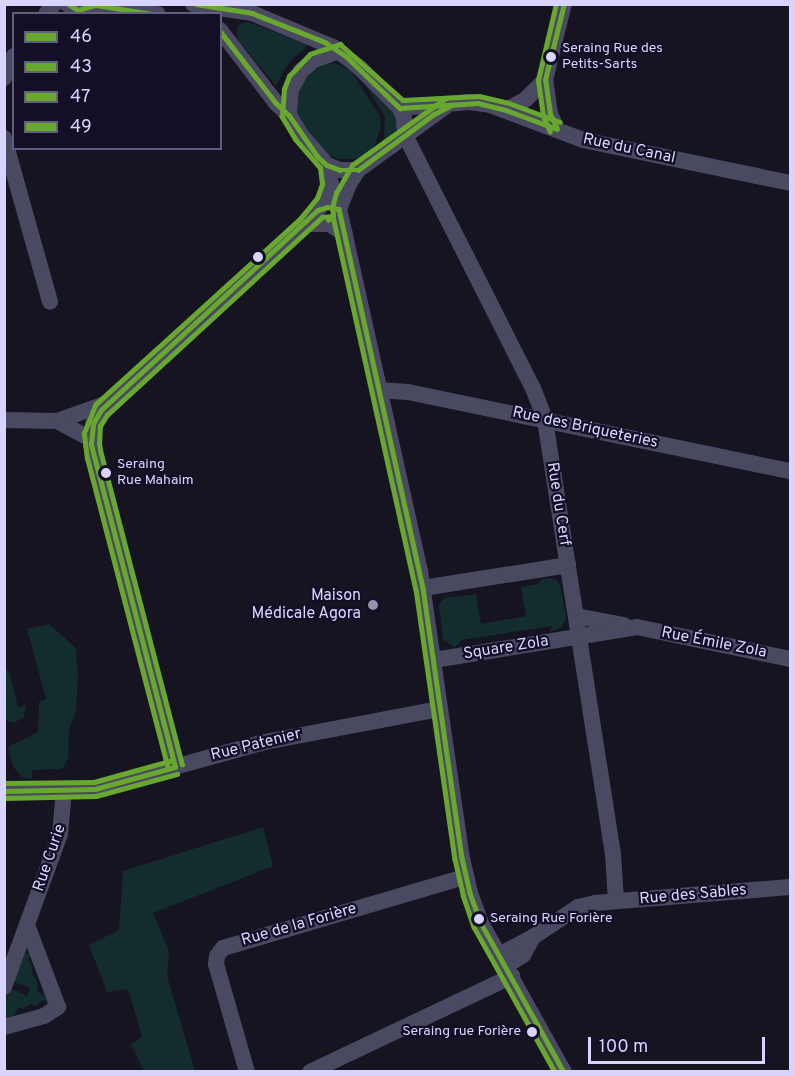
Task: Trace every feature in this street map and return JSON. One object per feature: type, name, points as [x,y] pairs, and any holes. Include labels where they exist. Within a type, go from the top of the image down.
[{"type":"street","points":[[194,4],[252,13],[325,42],[339,51],[399,108],[404,118],[405,135]]},
{"type":"street","points":[[557,129],[547,103],[545,80],[564,4]]},
{"type":"street","points":[[70,7],[85,10],[96,5],[134,12]]},
{"type":"street","points":[[222,33],[327,165],[340,170],[358,170]]},
{"type":"street","points":[[289,115],[291,90],[301,71],[314,60],[339,51]]},
{"type":"street","points":[[4,78],[12,60]]},
{"type":"street","points":[[506,110],[525,100],[545,80]]},
{"type":"street","name":"Rue du Canal","points":[[399,108],[478,103],[506,110],[583,140],[790,183]]},
{"type":"street","points":[[340,222],[349,184],[358,170],[447,105]]},
{"type":"street","name":"Rue du Cerf","points":[[405,135],[533,388],[545,420],[613,854],[616,901]]},
{"type":"street","points":[[4,138],[50,302]]},
{"type":"street","points":[[327,165],[423,588],[465,877],[477,914],[564,1071]]},
{"type":"street","points":[[175,767],[91,439],[96,416],[305,224],[318,210],[330,185]]},
{"type":"street","points":[[318,210],[327,207],[340,222]]},
{"type":"street","points":[[305,224],[340,222]]},
{"type":"street","name":"Rue des Briqueteries","points":[[378,390],[408,392],[790,471]]},
{"type":"street","points":[[4,420],[57,421],[108,403]]},
{"type":"street","points":[[57,421],[91,439]]},
{"type":"street","points":[[423,588],[568,565]]},
{"type":"street","name":"Rue Émile Zola","points":[[576,616],[790,659]]},
{"type":"street","name":"Rue Émile Zola","points":[[579,636],[637,627]]},
{"type":"street","name":"Square Zola","points":[[434,660],[579,636]]},
{"type":"street","name":"Rue Patenier","points":[[4,791],[107,787],[310,731],[440,709]]},
{"type":"street","name":"Rue Curie","points":[[4,987],[60,834],[70,790]]},
{"type":"street","name":"Rue de la Forière","points":[[247,1071],[216,964],[217,956],[223,948],[465,877]]},
{"type":"street","name":"Rue des Sables","points":[[506,966],[533,937],[578,907],[616,901],[790,886]]},
{"type":"street","points":[[4,1027],[44,1016],[58,1007],[27,925]]},
{"type":"street","points":[[310,1071],[506,966]]},
{"type":"green space","points":[[249,22],[306,44],[305,49],[294,57],[284,70],[276,86],[237,39],[237,28],[242,23]]},
{"type":"green space","points":[[335,63],[351,71],[380,116],[381,126],[374,147],[365,155],[354,159],[338,159],[325,153],[301,121],[297,111],[300,87],[309,74],[324,64]]},
{"type":"green space","points":[[363,81],[397,115],[397,130],[379,147],[384,138],[385,117]]},
{"type":"green space","points":[[550,578],[557,581],[561,588],[566,618],[561,628],[550,632],[552,626],[462,640],[455,647],[443,640],[439,604],[449,594],[446,598],[476,594],[481,624],[526,616],[521,587],[538,584],[542,579]]},
{"type":"green space","points":[[49,624],[76,648],[78,677],[76,711],[69,730],[68,758],[64,767],[32,770],[32,779],[22,777],[13,767],[8,747],[38,732],[39,702],[46,699],[27,629]]},
{"type":"green space","points":[[5,670],[9,671],[18,707],[26,705],[24,717],[14,723],[5,720]]},
{"type":"green space","points":[[263,827],[273,866],[153,913],[169,951],[167,976],[195,1071],[144,1071],[131,1045],[142,1036],[128,989],[107,992],[89,945],[119,930],[123,871]]},
{"type":"green space","points":[[25,953],[32,953],[38,961],[30,957],[28,960],[33,968],[31,972],[37,980],[37,990],[51,1001],[43,1011],[47,1003],[43,1000],[35,1006],[31,1004],[23,1009],[19,1007],[10,1021],[5,1020],[4,1003],[10,988],[27,996],[30,987],[12,982]]},
{"type":"transit line","name":"49","points":[[68,4],[78,10],[96,5],[140,12]]},
{"type":"transit line","name":"49","points":[[196,4],[252,13],[325,42],[347,57],[400,108],[478,103],[506,110],[557,129]]},
{"type":"transit line","name":"47","points":[[550,132],[543,116],[538,80],[556,4]]},
{"type":"transit line","name":"49","points":[[557,129],[550,114],[545,80],[564,4]]},
{"type":"transit line","name":"49","points":[[222,34],[276,103],[289,115],[318,157],[327,165],[340,170],[358,170],[434,114],[452,105]]},
{"type":"transit line","name":"47","points":[[168,769],[87,459],[84,433],[96,404],[300,219],[317,198],[322,184],[320,168],[295,139],[282,117],[284,89],[289,76],[310,54],[340,44],[403,100],[479,96],[509,103],[560,122]]},
{"type":"transit line","name":"47","points":[[328,220],[333,215],[332,208],[336,193],[352,165],[446,98]]},
{"type":"transit line","name":"46","points":[[175,767],[94,457],[91,444],[93,424],[101,410],[318,210],[327,207],[339,209]]},
{"type":"transit line","name":"46","points":[[339,209],[423,588],[462,858],[470,893],[481,923],[564,1072]]},
{"type":"transit line","name":"43","points":[[182,765],[101,455],[100,426],[107,415],[322,217],[333,216],[416,589],[455,859],[463,895],[474,927],[555,1072]]},
{"type":"transit line","name":"47","points":[[4,783],[94,782],[173,760]]},
{"type":"transit line","name":"46","points":[[4,791],[95,789],[175,767]]},
{"type":"transit line","name":"43","points":[[4,798],[96,796],[177,774]]},
{"type":"place","name":"Seraing Rue des Petits-Sarts","points":[[551,57]]},
{"type":"place","name":"Seraing Rue Mahaim","points":[[106,473]]},
{"type":"place","name":"Maison Médicale Agora","points":[[373,605]]},
{"type":"place","name":"Seraing Rue Forière","points":[[479,919]]},
{"type":"place","name":"Seraing rue Forière","points":[[532,1032]]}]
